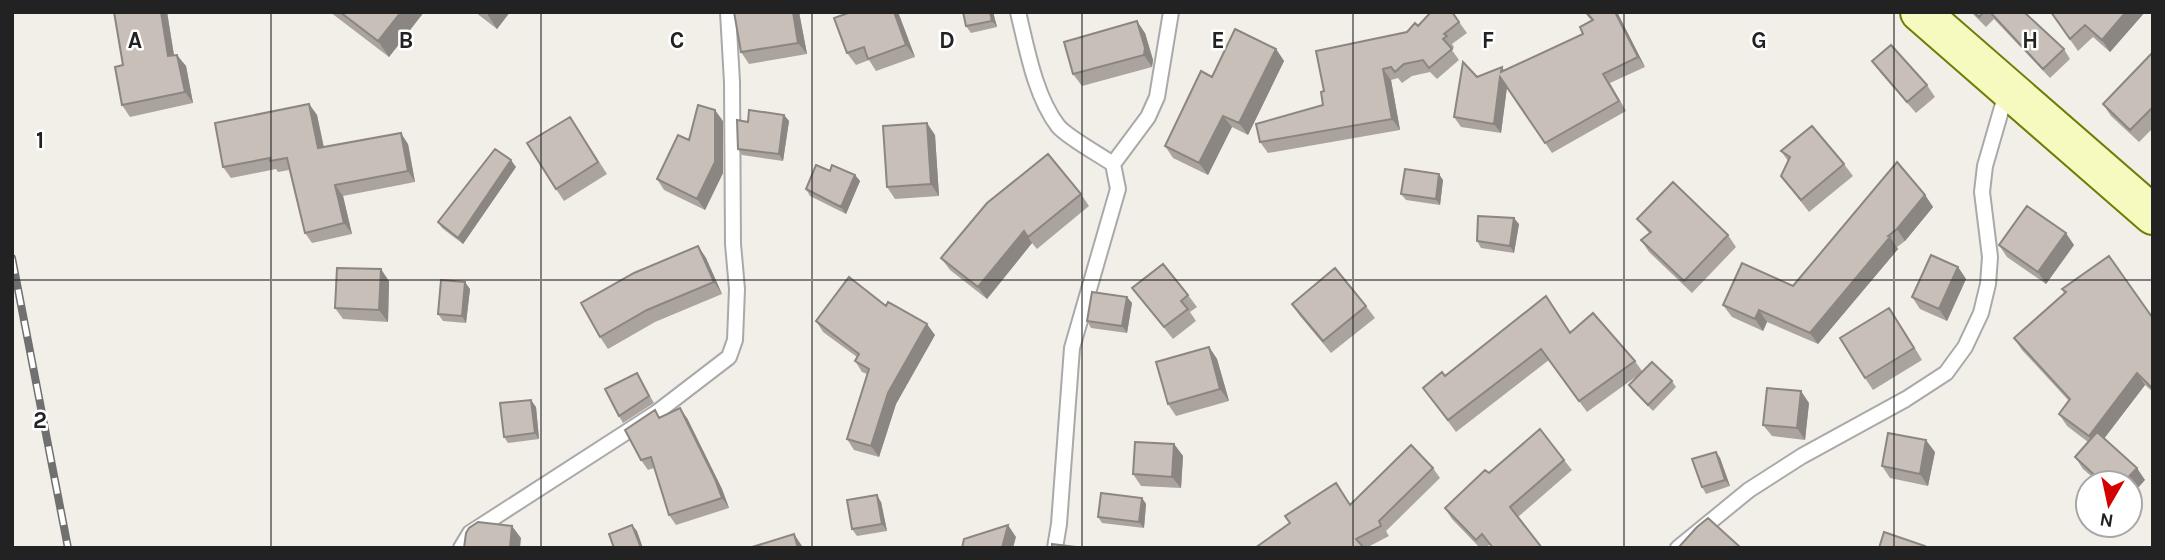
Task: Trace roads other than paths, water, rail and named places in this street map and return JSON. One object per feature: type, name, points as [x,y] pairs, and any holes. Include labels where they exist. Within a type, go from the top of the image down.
[{"type":"main road","points":[[1920,12],[2153,215]]},
{"type":"lane","points":[[461,548],[470,533],[656,414],[729,357],[735,340],[737,289],[733,244],[732,82],[727,12]]},
{"type":"lane","points":[[1018,12],[1030,62],[1045,102],[1059,128],[1113,163],[1118,189],[1072,348],[1055,548]]},
{"type":"lane","points":[[1113,163],[1148,117],[1157,97],[1171,12]]},
{"type":"lane","points":[[1678,548],[1749,490],[1802,456],[1906,400],[1946,373],[1965,347],[1981,313],[1988,284],[1990,257],[1982,192],[1985,166],[2008,89]]},
{"type":"railway","points":[[12,258],[68,548]]}]
